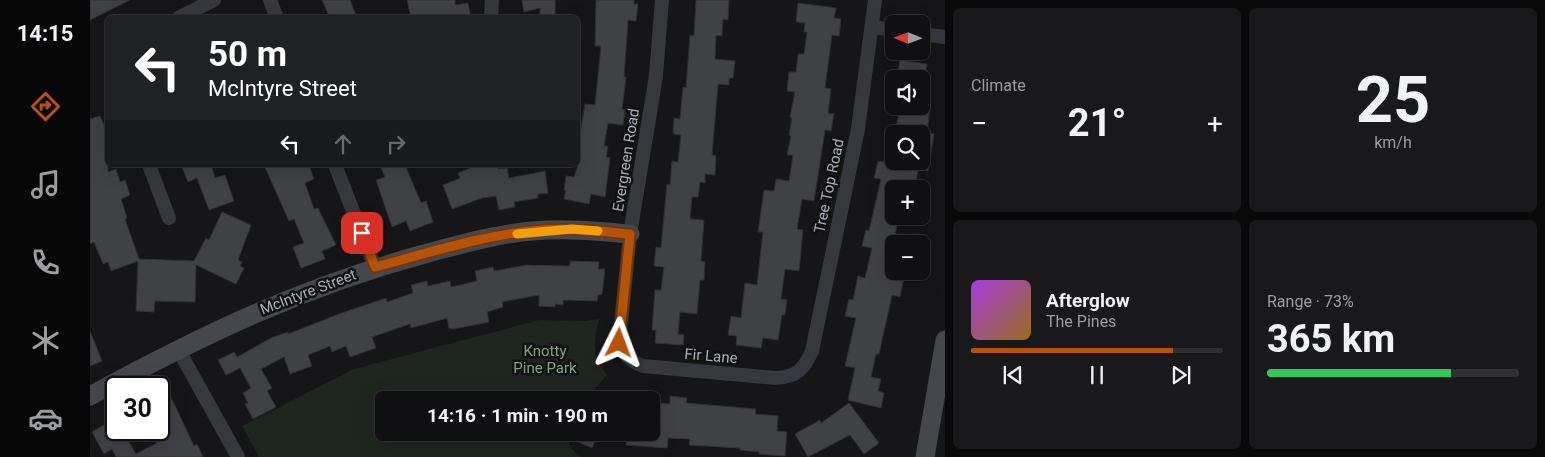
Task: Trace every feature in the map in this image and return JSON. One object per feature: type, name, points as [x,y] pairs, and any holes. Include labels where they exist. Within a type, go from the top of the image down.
[{"type":"street","points":[[184,15],[214,0]]},
{"type":"street","points":[[270,0],[276,15]]},
{"type":"street","points":[[491,15],[492,0]]},
{"type":"street","name":"Evergreen Road","points":[[624,354],[619,343],[619,330],[630,234],[656,76],[662,0]]},
{"type":"street","name":"Tree Top Road","points":[[798,374],[806,364],[812,351],[858,129],[875,0]]},
{"type":"street","points":[[873,26],[885,28]]},
{"type":"street","points":[[930,35],[945,37]]},
{"type":"street","points":[[150,167],[169,218]]},
{"type":"street","points":[[336,167],[375,267]]},
{"type":"street","name":"McIntyre Street","points":[[90,396],[178,348],[243,317],[375,267],[458,245],[530,231],[572,229],[630,234]]},
{"type":"street","points":[[925,457],[945,340]]},
{"type":"street","points":[[178,348],[238,457]]},
{"type":"street","name":"Fir Lane","points":[[624,354],[632,362],[642,366],[776,378],[789,378],[798,374]]},
{"type":"green space","name":"Knotty Pine Park","points":[[599,319],[595,342],[596,355],[607,375],[593,391],[375,391],[375,441],[568,441],[572,449],[581,457],[259,457],[242,426],[354,369],[539,320],[586,321]]},
{"type":"building","points":[[90,0],[130,0],[90,20]]},
{"type":"building","points":[[322,0],[350,0],[356,15],[329,15]]},
{"type":"building","points":[[407,0],[455,0],[455,5],[468,3],[470,15],[410,15]]},
{"type":"building","points":[[522,0],[555,0],[555,15],[540,15],[540,8],[524,12]]},
{"type":"building","points":[[596,0],[634,0],[634,4],[638,4],[636,21],[628,20],[624,77],[626,77],[622,109],[625,110],[623,125],[608,123],[604,146],[608,146],[606,157],[610,158],[605,197],[591,194],[589,204],[564,199],[566,190],[564,190],[566,176],[574,177],[577,167],[580,167],[580,135],[585,104],[595,105],[601,46],[595,46]]},
{"type":"building","points":[[696,0],[729,0],[728,20],[723,19],[722,36],[716,35],[715,59],[735,61],[733,78],[729,78],[729,85],[718,84],[712,155],[716,156],[715,175],[705,174],[705,183],[700,182],[698,197],[692,197],[690,219],[704,220],[701,261],[705,262],[704,280],[700,280],[697,314],[680,312],[678,334],[684,335],[683,345],[655,343],[656,330],[652,330],[655,290],[661,290],[664,267],[654,266],[656,247],[661,248],[667,184],[670,185],[672,161],[678,162],[681,135],[673,134],[674,118],[680,119],[683,87],[686,88],[690,35],[694,36]]},
{"type":"building","points":[[798,3],[836,8],[834,18],[841,19],[839,36],[832,35],[825,88],[831,89],[828,113],[834,114],[831,131],[825,130],[814,201],[802,199],[797,229],[803,230],[799,271],[785,269],[781,299],[787,300],[785,315],[782,315],[778,340],[763,338],[761,348],[736,345],[737,336],[728,335],[731,316],[741,318],[745,283],[757,285],[763,232],[758,232],[764,190],[774,191],[776,179],[789,181],[793,155],[787,155],[791,136],[789,135],[792,118],[790,117],[795,92],[787,91],[789,72],[796,72],[798,54],[804,54],[807,32],[804,32],[805,23],[796,22]]},
{"type":"building","points":[[900,60],[927,64],[926,70],[898,70]]},
{"type":"building","points":[[898,115],[929,115],[928,125],[897,125]]},
{"type":"building","points":[[100,116],[105,127],[105,167],[108,167],[108,172],[116,169],[120,182],[125,180],[130,195],[121,199],[127,218],[125,219],[139,259],[194,261],[206,238],[209,240],[222,212],[251,225],[238,260],[242,262],[240,266],[244,268],[236,284],[196,265],[195,302],[155,301],[154,312],[136,311],[138,261],[111,271],[108,262],[103,264],[94,242],[90,244],[90,119]]},
{"type":"building","points":[[930,133],[934,134],[930,159]]},
{"type":"building","points":[[885,155],[885,170],[918,170],[916,180],[885,180],[885,225],[897,225],[895,235],[885,235],[885,280],[903,280],[900,297],[892,295],[879,354],[876,354],[871,377],[881,379],[878,391],[884,393],[881,408],[848,400],[855,368],[845,366],[856,318],[845,316],[849,299],[853,300],[858,276],[865,278],[872,248],[862,246],[866,230],[869,231],[881,179],[874,178],[878,161],[884,162]]},
{"type":"building","points":[[182,167],[212,167],[215,178],[225,175],[234,201],[209,210],[197,178],[188,182]]},
{"type":"building","points":[[265,167],[310,167],[314,179],[305,183],[314,209],[318,208],[336,245],[322,251],[325,259],[301,268],[293,247],[304,243],[294,219],[289,221]]},
{"type":"building","points":[[381,167],[406,167],[421,203],[426,201],[433,222],[410,231],[406,221],[392,227],[376,180],[385,177]]},
{"type":"building","points":[[473,167],[498,167],[498,169],[507,168],[509,178],[545,171],[548,193],[538,194],[538,198],[514,202],[515,207],[499,210],[496,196],[482,198],[452,209],[443,185],[460,178],[458,173]]},
{"type":"building","points":[[570,261],[599,262],[598,269],[605,269],[602,294],[598,295],[597,301],[563,300],[563,305],[555,304],[555,307],[539,306],[539,295],[502,302],[503,307],[487,312],[489,322],[454,329],[449,328],[447,318],[411,328],[410,324],[372,337],[376,348],[350,357],[346,346],[332,352],[330,346],[308,355],[312,366],[290,374],[284,357],[261,369],[272,388],[267,391],[276,407],[253,419],[245,404],[248,403],[243,393],[251,388],[240,368],[226,375],[218,360],[234,352],[237,357],[271,338],[288,332],[288,334],[339,314],[386,298],[387,302],[413,293],[411,285],[427,281],[428,286],[450,281],[451,287],[477,281],[475,271],[493,267],[494,271],[526,265],[570,266]]},
{"type":"building","points":[[90,331],[102,361],[90,366]]},
{"type":"building","points":[[170,395],[194,446],[197,444],[203,457],[116,457],[112,449],[104,454],[92,432],[105,424],[105,441],[128,441],[136,454],[157,443],[156,441],[170,441]]},
{"type":"building","points":[[670,396],[687,398],[686,403],[756,409],[755,414],[778,416],[777,431],[787,432],[785,456],[759,454],[759,452],[740,450],[740,448],[689,445],[690,439],[668,438],[667,448],[626,445],[626,441],[660,441],[660,403],[670,404]]},
{"type":"building","points":[[849,403],[879,443],[864,454],[850,435],[808,457],[795,434],[820,420],[821,423]]},
{"type":"building","points":[[577,441],[595,441],[592,448]]},
{"type":"slow traffic","points":[[517,234],[530,231],[572,229],[598,231]]},
{"type":"route","points":[[362,233],[375,267],[458,245],[530,231],[572,229],[630,234],[619,343]]}]
